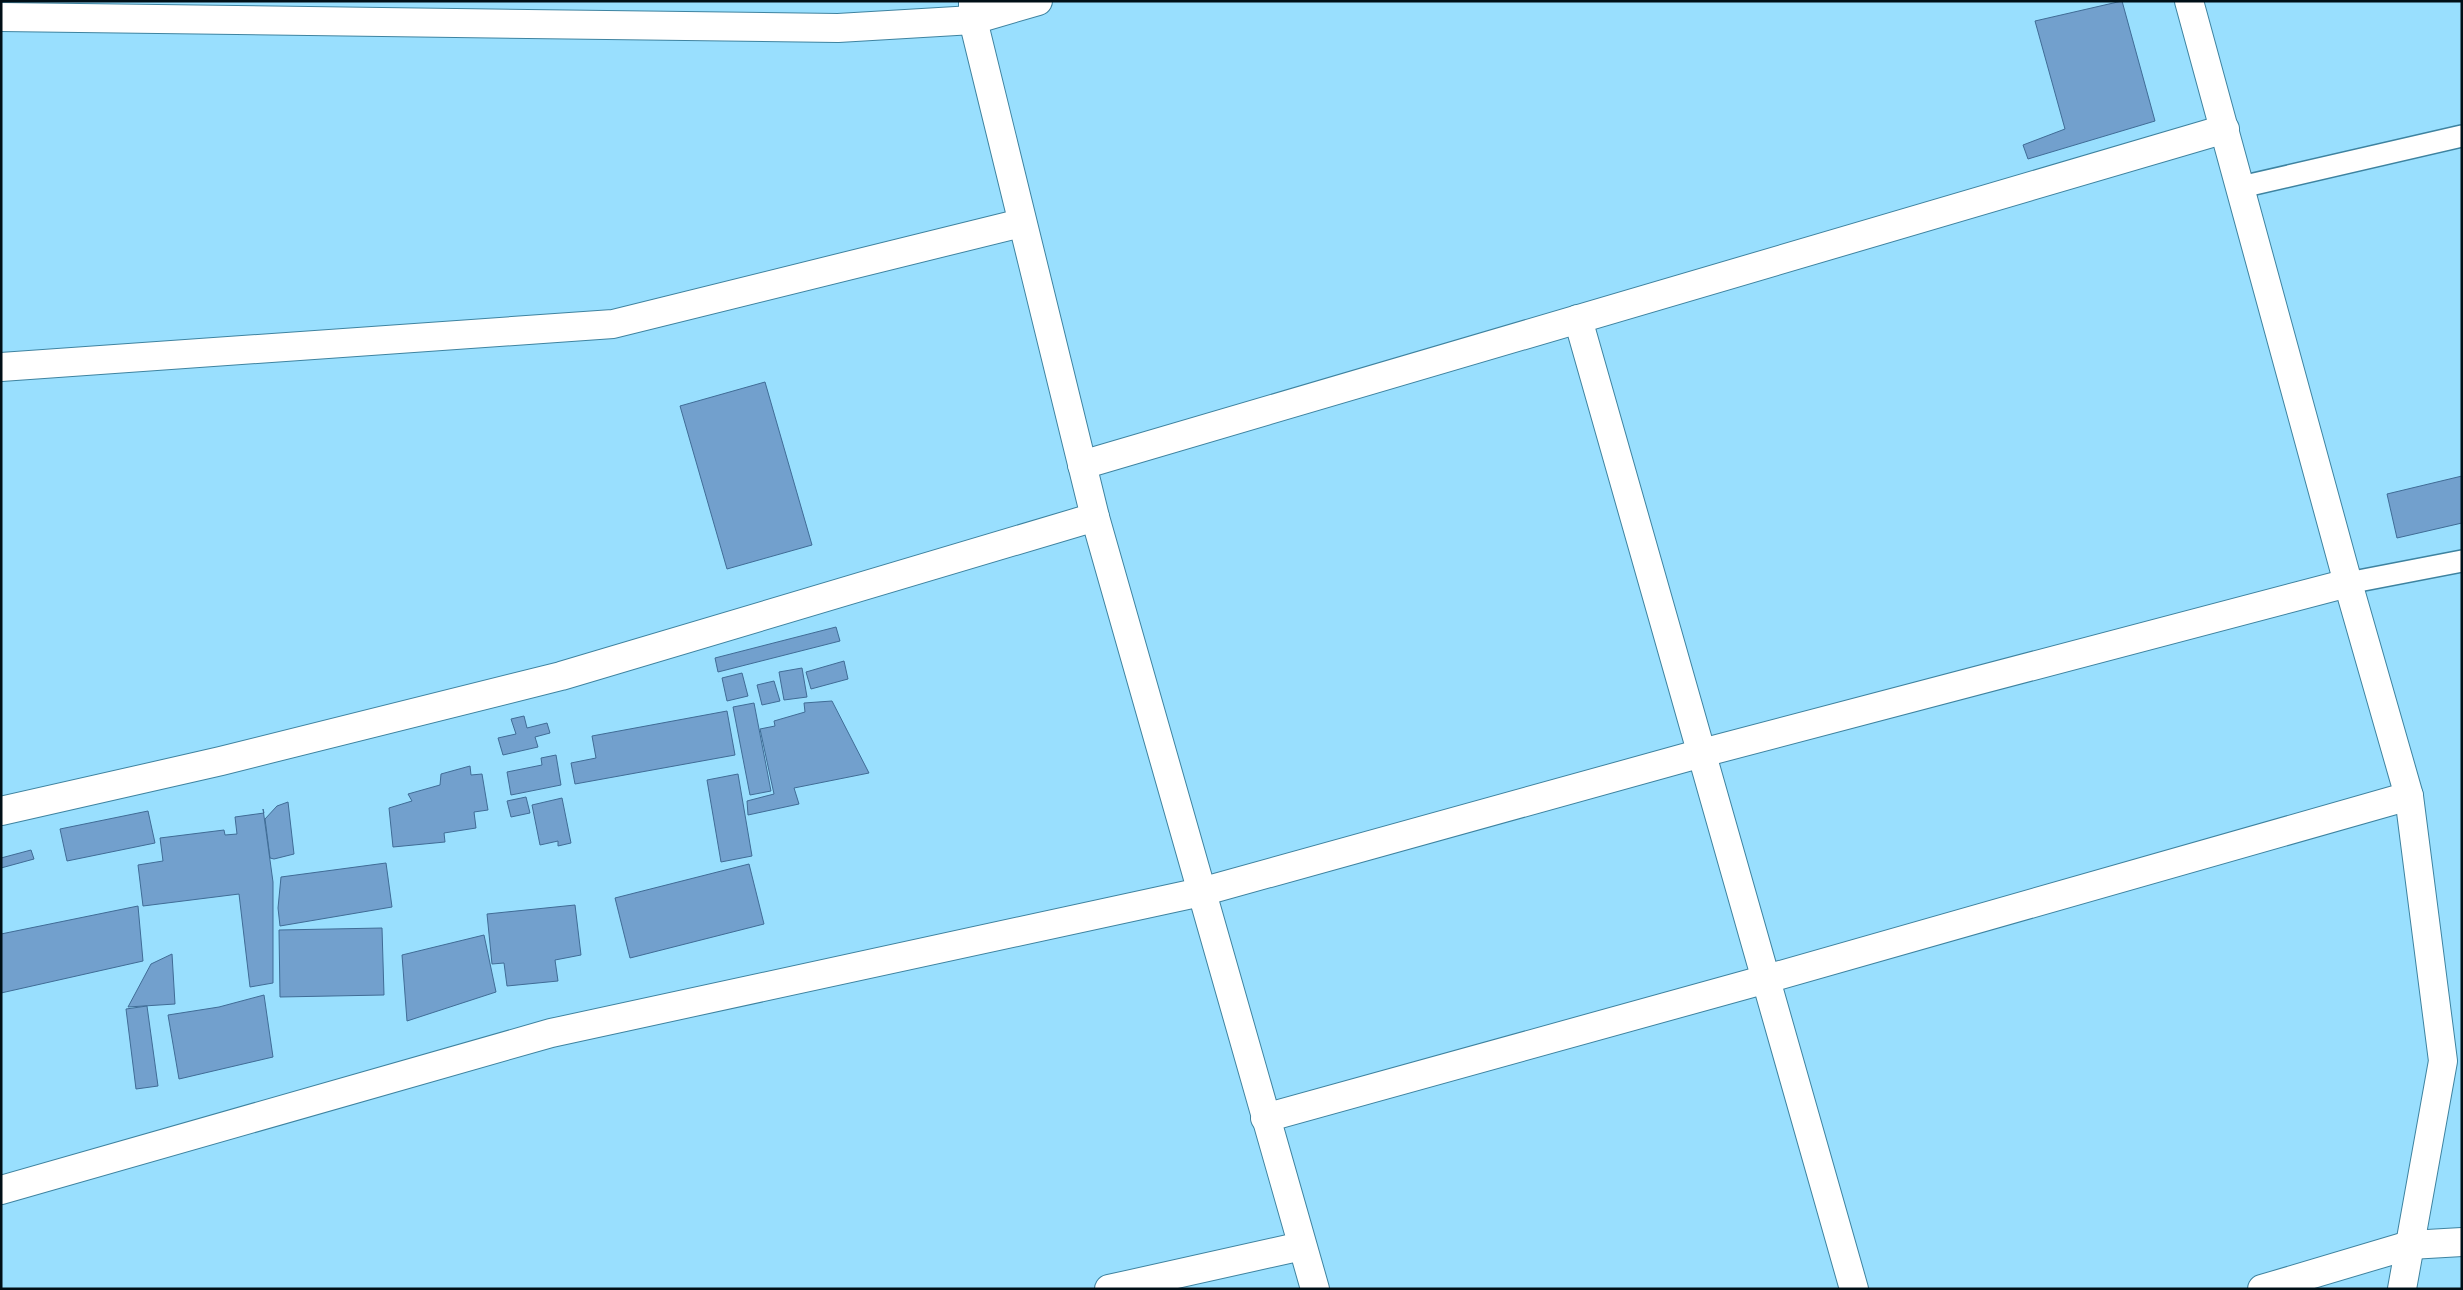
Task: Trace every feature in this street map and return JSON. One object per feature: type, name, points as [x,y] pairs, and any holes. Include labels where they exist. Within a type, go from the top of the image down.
[{"type":"street","points":[[1,17],[838,28],[1038,1]]},
{"type":"street","points":[[2190,1],[2348,583],[2409,796],[2443,1061],[2402,1289]]},
{"type":"street","points":[[973,11],[1021,223],[1095,517],[1315,1289]]},
{"type":"street","points":[[1082,465],[2225,129]]},
{"type":"street","points":[[1,366],[613,324],[1021,223]]},
{"type":"street","points":[[1578,319],[1702,753],[1763,980],[1854,1289]]},
{"type":"street","points":[[1,811],[221,761],[561,676],[1095,517]]},
{"type":"street","points":[[1,1190],[551,1033],[1202,892],[1702,753],[2348,583]]},
{"type":"street","points":[[1265,1118],[1763,980],[2409,796]]},
{"type":"street","points":[[2262,1289],[2410,1245],[2462,1242]]},
{"type":"street","points":[[1110,1289],[1302,1246]]},
{"type":"lane","points":[[2241,187],[2462,136]]},
{"type":"lane","points":[[2348,583],[2462,561]]},
{"type":"building","points":[[2122,1],[2155,121],[2028,159],[2023,145],[2065,129],[2035,21]]},
{"type":"building","points":[[765,382],[812,545],[727,569],[680,406]]},
{"type":"building","points":[[2462,476],[2462,523],[2397,538],[2387,494]]},
{"type":"building","points":[[836,627],[840,641],[718,672],[715,658]]},
{"type":"building","points":[[844,661],[848,679],[811,689],[806,672]]},
{"type":"building","points":[[802,668],[807,697],[784,700],[779,672]]},
{"type":"building","points":[[742,673],[748,696],[727,701],[722,678]]},
{"type":"building","points":[[774,681],[780,701],[762,705],[757,685]]},
{"type":"building","points":[[832,701],[869,773],[794,788],[799,804],[748,815],[747,801],[774,794],[760,729],[775,726],[774,721],[805,712],[804,703]]},
{"type":"building","points":[[754,703],[771,791],[750,795],[733,707]]},
{"type":"building","points":[[727,711],[735,755],[575,784],[571,763],[596,758],[592,736]]},
{"type":"building","points":[[524,716],[527,728],[547,723],[550,733],[535,737],[538,747],[503,755],[498,738],[516,734],[511,719]]},
{"type":"building","points":[[556,755],[561,785],[511,795],[507,772],[542,765],[541,758]]},
{"type":"building","points":[[470,766],[471,775],[482,774],[488,810],[474,812],[476,828],[444,833],[445,842],[393,847],[389,808],[412,801],[408,794],[440,785],[441,774]]},
{"type":"building","points":[[738,774],[752,856],[721,862],[707,780]]},
{"type":"building","points":[[526,797],[530,813],[511,817],[507,801]]},
{"type":"building","points":[[562,798],[571,843],[558,846],[558,841],[540,845],[532,805]]},
{"type":"building","points":[[288,802],[294,854],[274,859],[270,858],[265,819],[277,806]]},
{"type":"building","points":[[148,811],[155,843],[67,861],[60,829]]},
{"type":"building","points":[[264,813],[273,882],[273,983],[250,987],[239,894],[143,906],[138,865],[163,861],[160,838],[224,830],[225,835],[237,834],[235,817]]},
{"type":"building","points":[[31,850],[34,859],[1,868],[1,858]]},
{"type":"building","points":[[386,863],[392,907],[280,926],[278,908],[281,877]]},
{"type":"building","points":[[749,864],[764,924],[630,958],[615,898]]},
{"type":"building","points":[[575,905],[581,955],[555,960],[558,981],[507,986],[504,963],[492,964],[487,914]]},
{"type":"building","points":[[138,906],[143,961],[1,993],[1,934]]},
{"type":"building","points":[[382,928],[384,995],[280,997],[279,930]]},
{"type":"building","points":[[484,935],[496,992],[407,1021],[402,955]]},
{"type":"building","points":[[172,954],[175,1004],[128,1007],[151,964]]},
{"type":"building","points":[[264,995],[273,1057],[179,1079],[168,1015],[219,1007]]},
{"type":"building","points":[[147,1006],[158,1086],[136,1089],[126,1009]]}]
